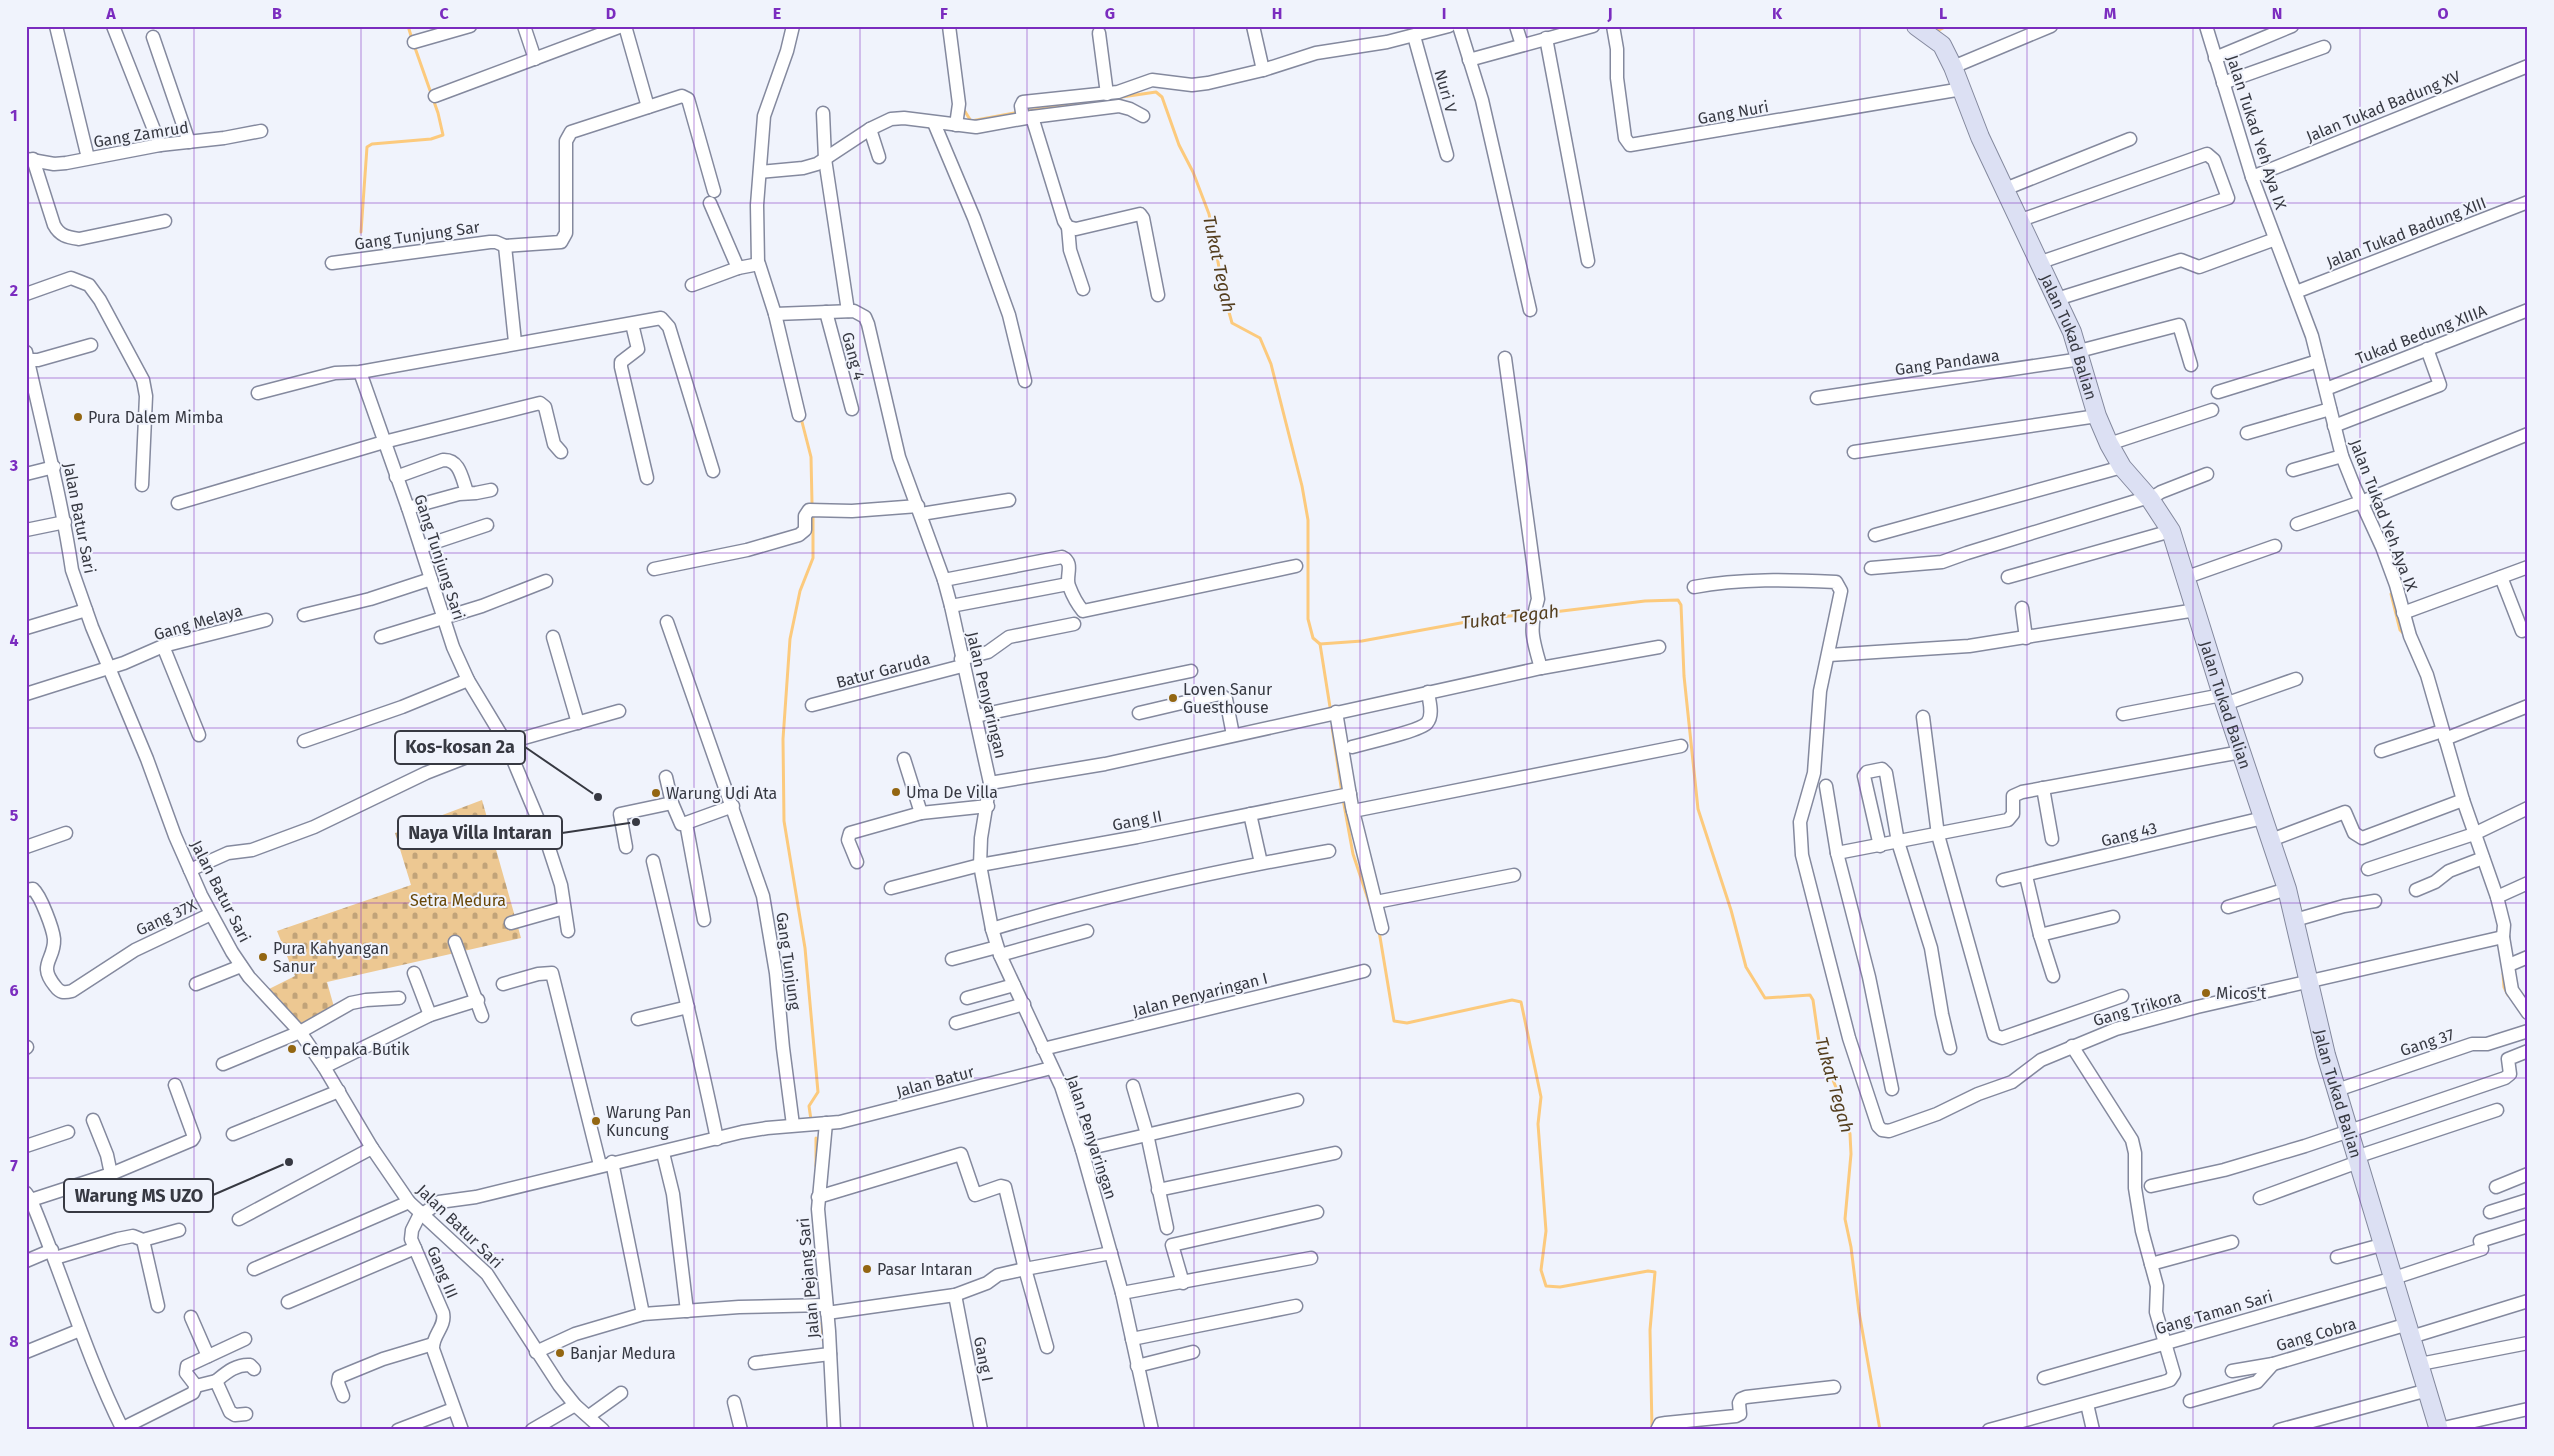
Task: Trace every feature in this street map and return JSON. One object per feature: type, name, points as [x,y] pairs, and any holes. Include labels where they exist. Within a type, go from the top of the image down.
[{"type":"street","points":[[56,26],[88,158]]},
{"type":"street","points":[[113,26],[160,144]]},
{"type":"street","points":[[414,42],[470,26]]},
{"type":"street","points":[[524,26],[535,59]]},
{"type":"street","points":[[435,96],[624,26],[648,107],[682,96],[687,97],[712,197],[738,268]]},
{"type":"street","points":[[793,26],[787,51],[767,102],[757,205],[758,263],[775,314],[799,414]]},
{"type":"street","points":[[949,26],[959,104],[956,125]]},
{"type":"street","points":[[1253,26],[1263,70]]},
{"type":"street","points":[[1082,289],[1070,250],[1068,227],[1064,222],[1025,114],[1023,102],[1107,94],[1152,80],[1192,85],[1263,70],[1335,48],[1414,36],[1449,26]]},
{"type":"street","points":[[1460,26],[1468,60],[1482,100],[1530,310]]},
{"type":"street","points":[[1516,26],[1522,45]]},
{"type":"street","points":[[1468,60],[1593,26]]},
{"type":"street","name":"Gang Nuri","points":[[1613,26],[1617,49],[1617,78],[1621,108],[1627,143],[1630,146],[1962,89]]},
{"type":"street","points":[[1953,67],[2051,26]]},
{"type":"street","name":"Jalan Tukad Yeh Aya IX","points":[[2206,26],[2252,177],[2296,292],[2318,361],[2326,389],[2339,456],[2361,502],[2396,585],[2410,636],[2427,675],[2463,800],[2497,897],[2504,925],[2503,936],[2512,990],[2528,1013]]},
{"type":"street","points":[[2215,58],[2292,26]]},
{"type":"street","name":"Jalan Tukad Balian","points":[[1924,28],[1942,45],[1953,67],[1980,137],[2041,262],[2080,354],[2097,416],[2109,444],[2122,467],[2150,498],[2171,531],[2241,752],[2287,889],[2319,1030],[2357,1160],[2385,1244],[2439,1429]]},
{"type":"street","points":[[1099,32],[1107,94]]},
{"type":"street","points":[[154,36],[189,142]]},
{"type":"street","name":"Nuri V","points":[[1414,36],[1447,155]]},
{"type":"street","points":[[1546,38],[1588,261]]},
{"type":"street","points":[[2223,83],[2324,47]]},
{"type":"street","name":"Jalan Tukad Badung XV","points":[[2252,177],[2528,66]]},
{"type":"street","points":[[760,172],[811,166],[825,159],[870,129],[897,118],[934,123],[983,126],[1025,114],[1119,106],[1130,108],[1143,116]]},
{"type":"street","name":"Gang Tunjung Sar","points":[[332,263],[490,242],[496,242],[505,246],[561,242],[566,233],[566,141],[569,136],[576,129],[648,107]]},
{"type":"street","points":[[775,314],[848,311],[825,159],[823,113]]},
{"type":"street","points":[[934,123],[974,218],[1002,297],[1025,381]]},
{"type":"street","points":[[870,129],[879,157]]},
{"type":"street","name":"Gang Zamrud","points":[[30,159],[54,164],[160,144],[189,142],[261,131]]},
{"type":"street","points":[[2006,189],[2130,139]]},
{"type":"street","points":[[2021,220],[2207,154],[2214,160],[2228,198],[2041,262]]},
{"type":"street","points":[[30,159],[54,225],[58,232],[65,236],[78,239],[165,221]]},
{"type":"street","name":"Jalan Tukad Badung XIII","points":[[2296,292],[2528,202]]},
{"type":"street","points":[[1068,227],[1076,228],[1140,214],[1143,218],[1158,295]]},
{"type":"street","points":[[2057,299],[2181,260],[2198,266],[2270,241]]},
{"type":"street","points":[[505,246],[515,342]]},
{"type":"street","points":[[692,285],[738,268],[758,263]]},
{"type":"street","points":[[26,294],[71,278],[89,285],[100,300],[136,364],[145,388],[142,485]]},
{"type":"street","name":"Tukad Bedung XIIIA","points":[[2326,389],[2528,310]]},
{"type":"street","name":"Jalan Penyaringan","points":[[848,311],[860,313],[868,324],[899,458],[944,580],[951,606],[990,782],[988,806],[981,838],[980,866],[992,929],[999,951],[1051,1068],[1061,1086],[1082,1150],[1122,1293],[1152,1430]]},
{"type":"street","name":"Gang 4","points":[[826,312],[852,409]]},
{"type":"street","points":[[258,393],[336,373],[360,372],[515,342],[632,324],[656,318],[664,319],[669,327],[712,471]]},
{"type":"street","points":[[632,324],[638,348],[621,362],[620,367],[648,478]]},
{"type":"street","name":"Gang Pandawa","points":[[1817,398],[2080,354],[2179,324],[2190,365]]},
{"type":"street","points":[[27,357],[38,360],[91,345]]},
{"type":"street","points":[[2334,426],[2440,385],[2427,349]]},
{"type":"street","name":"Jalan Batur Sari","points":[[27,357],[35,397],[54,467],[72,570],[86,610],[190,870],[211,914],[241,966],[300,1032],[339,1091],[372,1148],[409,1202],[487,1274],[505,1298],[536,1352],[575,1405],[603,1430]]},
{"type":"street","points":[[1505,358],[1538,599],[1531,620],[1531,634],[1541,668]]},
{"type":"street","points":[[2218,392],[2318,361]]},
{"type":"street","name":"Gang Tunjung Sari","points":[[360,372],[408,508],[443,619],[468,680],[506,743],[545,836],[561,885],[568,931]]},
{"type":"street","points":[[178,503],[384,442],[540,403],[545,407],[554,444],[561,452]]},
{"type":"street","points":[[2247,433],[2330,409]]},
{"type":"street","points":[[2109,444],[2212,410]]},
{"type":"street","points":[[1854,452],[2097,416]]},
{"type":"street","points":[[2297,524],[2361,502],[2528,434]]},
{"type":"street","points":[[2293,470],[2339,456]]},
{"type":"street","points":[[396,477],[443,460],[451,461],[457,465],[466,492]]},
{"type":"street","points":[[26,474],[54,467]]},
{"type":"street","points":[[1875,534],[2122,467]]},
{"type":"street","points":[[1871,568],[1949,561],[1967,553],[2150,498],[2208,474]]},
{"type":"street","points":[[408,508],[466,492],[476,493],[491,490]]},
{"type":"street","points":[[654,569],[747,550],[799,535],[805,530],[805,516],[809,510],[919,510],[1009,500]]},
{"type":"street","points":[[26,530],[65,522]]},
{"type":"street","points":[[421,547],[487,525]]},
{"type":"street","points":[[2008,577],[2171,531]]},
{"type":"street","points":[[2187,577],[2275,546]]},
{"type":"street","points":[[944,580],[1062,557],[1070,565],[1068,584],[1083,611],[1296,566]]},
{"type":"street","points":[[2403,614],[2528,566]]},
{"type":"street","points":[[2500,577],[2522,631]]},
{"type":"street","points":[[304,615],[352,604],[431,579]]},
{"type":"street","points":[[1694,587],[1756,580],[1836,582],[1841,591],[1829,654],[1969,646],[2196,610]]},
{"type":"street","points":[[381,637],[443,619],[546,581]]},
{"type":"street","points":[[951,606],[1068,584]]},
{"type":"street","points":[[2022,608],[2026,638]]},
{"type":"street","points":[[26,628],[86,610]]},
{"type":"street","name":"Gang Melaya","points":[[26,694],[110,668],[163,646],[266,620]]},
{"type":"street","name":"Gang Tunjung","points":[[667,622],[763,896],[770,932],[793,1125]]},
{"type":"street","name":"Batur Garuda","points":[[812,706],[962,662],[988,652],[1009,637],[1074,624]]},
{"type":"street","points":[[553,637],[578,723]]},
{"type":"street","points":[[163,646],[199,735]]},
{"type":"street","points":[[990,782],[1105,764],[1541,668],[1659,647]]},
{"type":"street","name":"Gang Trikora","points":[[1829,654],[1820,691],[1814,773],[1800,822],[1802,855],[1849,1038],[1878,1126],[1882,1130],[1889,1131],[1915,1122],[1983,1092],[2012,1082],[2041,1060],[2116,1029],[2503,936]]},
{"type":"street","points":[[976,716],[1191,671]]},
{"type":"street","points":[[304,741],[402,707],[468,680]]},
{"type":"street","points":[[2123,714],[2224,699],[2296,680]]},
{"type":"street","points":[[1352,747],[1417,729],[1427,723],[1431,715],[1428,692]]},
{"type":"street","points":[[1139,713],[1220,694],[1226,699],[1233,735]]},
{"type":"street","points":[[2381,751],[2443,735],[2528,706]]},
{"type":"street","points":[[190,870],[228,853],[252,850],[314,828],[426,773],[506,743],[619,711]]},
{"type":"street","points":[[1336,712],[1345,794],[1353,810],[1382,928]]},
{"type":"street","points":[[1924,717],[1938,835],[1996,1037],[2002,1038],[2122,996]]},
{"type":"street","points":[[1353,810],[1681,746]]},
{"type":"street","points":[[1837,853],[2008,820],[2013,814],[2011,800],[2014,795],[2241,752]]},
{"type":"street","points":[[904,758],[921,813]]},
{"type":"street","points":[[1880,846],[1864,776],[1867,772],[1882,769],[1886,773],[1898,842],[1932,948],[1942,1014],[1950,1048]]},
{"type":"street","points":[[666,777],[672,803],[681,824],[733,806]]},
{"type":"street","points":[[1826,786],[1837,853],[1869,976],[1892,1089]]},
{"type":"street","points":[[2043,788],[2052,839]]},
{"type":"street","name":"Gang II","points":[[890,888],[980,866],[1345,794]]},
{"type":"street","points":[[2271,840],[2345,812],[2354,833],[2362,838],[2463,800]]},
{"type":"street","points":[[626,847],[620,814],[672,803]]},
{"type":"street","points":[[857,862],[848,840],[850,833],[921,813],[988,806]]},
{"type":"street","points":[[2368,869],[2474,834],[2528,808]]},
{"type":"street","points":[[1250,814],[1261,863]]},
{"type":"street","name":"Gang 43","points":[[2003,880],[2263,818]]},
{"type":"street","points":[[686,823],[704,920]]},
{"type":"street","points":[[26,846],[66,833]]},
{"type":"street","points":[[992,929],[1076,904],[1261,863],[1328,851]]},
{"type":"street","points":[[2416,890],[2435,882],[2449,871],[2483,858]]},
{"type":"street","points":[[653,861],[700,1053],[716,1139]]},
{"type":"street","points":[[1376,902],[1514,876]]},
{"type":"street","points":[[2026,876],[2040,935],[2053,976]]},
{"type":"street","points":[[2497,897],[2528,883]]},
{"type":"street","name":"Gang 37X","points":[[26,890],[33,889],[38,895],[53,933],[54,942],[46,971],[59,991],[72,991],[134,950],[211,914]]},
{"type":"street","points":[[2228,907],[2287,889]]},
{"type":"street","points":[[2295,920],[2344,906],[2375,901]]},
{"type":"street","points":[[511,923],[564,908]]},
{"type":"street","points":[[2040,935],[2113,917]]},
{"type":"street","points":[[952,959],[999,951],[1087,931]]},
{"type":"street","points":[[455,942],[478,1000],[482,1016]]},
{"type":"street","points":[[2509,965],[2528,957]]},
{"type":"street","points":[[196,984],[241,966]]},
{"type":"street","name":"Jalan Penyaringan I","points":[[1044,1049],[1364,971]]},
{"type":"street","points":[[414,973],[430,1015]]},
{"type":"street","points":[[503,984],[538,974],[552,973],[606,1164],[643,1314]]},
{"type":"street","points":[[968,998],[1014,985]]},
{"type":"street","points":[[224,1064],[300,1032],[351,1003],[398,998]]},
{"type":"street","points":[[324,1067],[430,1015],[478,1000]]},
{"type":"street","points":[[956,1023],[1024,1004]]},
{"type":"street","points":[[638,1019],[688,1008]]},
{"type":"street","name":"Gang 37","points":[[2337,1090],[2472,1044],[2488,1044],[2528,1031]]},
{"type":"street","points":[[1989,1430],[2170,1380],[2174,1374],[2156,1312],[2157,1286],[2142,1231],[2135,1188],[2135,1153],[2132,1140],[2072,1046]]},
{"type":"street","points":[[2152,1186],[2232,1167],[2349,1132],[2507,1077],[2510,1072],[2508,1059],[2528,1051]]},
{"type":"street","name":"Jalan Batur","points":[[422,1213],[439,1202],[476,1197],[606,1164],[663,1153],[767,1128],[826,1123],[910,1105],[1051,1068]]},
{"type":"street","points":[[175,1085],[194,1138],[111,1174],[28,1196],[54,1254],[100,1382],[123,1429],[193,1393],[196,1386]]},
{"type":"street","points":[[1133,1086],[1147,1134],[1167,1228]]},
{"type":"street","points":[[233,1134],[339,1091]]},
{"type":"street","points":[[1082,1150],[1297,1100]]},
{"type":"street","points":[[2260,1198],[2357,1160],[2497,1110]]},
{"type":"street","points":[[93,1120],[107,1155],[111,1174]]},
{"type":"street","name":"Jalan Pejang Sari","points":[[826,1123],[818,1197],[834,1430]]},
{"type":"street","points":[[26,1146],[68,1132]]},
{"type":"street","points":[[239,1219],[372,1148]]},
{"type":"street","points":[[663,1153],[673,1194],[687,1310]]},
{"type":"street","points":[[1158,1190],[1335,1153]]},
{"type":"street","points":[[818,1197],[961,1154],[975,1195],[1001,1186],[1005,1188],[1025,1270],[1047,1347]]},
{"type":"street","points":[[2496,1187],[2528,1174]]},
{"type":"street","points":[[2490,1212],[2528,1200]]},
{"type":"street","points":[[254,1269],[409,1202]]},
{"type":"street","points":[[1184,1283],[1172,1245],[1317,1212]]},
{"type":"street","name":"Gang III","points":[[422,1213],[411,1234],[415,1248],[443,1313],[443,1323],[433,1344]]},
{"type":"street","name":"Gang Taman Sari","points":[[2044,1378],[2394,1278],[2482,1249],[2480,1241],[2528,1226]]},
{"type":"street","points":[[26,1261],[118,1239],[134,1236],[143,1240],[178,1230]]},
{"type":"street","points":[[143,1240],[158,1306]]},
{"type":"street","points":[[2151,1264],[2232,1242]]},
{"type":"street","points":[[2338,1257],[2385,1244]]},
{"type":"street","points":[[288,1302],[415,1248]]},
{"type":"street","points":[[536,1352],[575,1334],[643,1314],[687,1310],[826,1309],[955,1295],[987,1283],[998,1275],[1111,1253]]},
{"type":"street","points":[[1122,1293],[1311,1258]]},
{"type":"street","name":"Gang I","points":[[955,1295],[981,1430]]},
{"type":"street","name":"Gang Cobra","points":[[2232,1371],[2274,1364],[2528,1301]]},
{"type":"street","points":[[1132,1339],[1296,1306]]},
{"type":"street","points":[[190,1317],[208,1356]]},
{"type":"street","points":[[26,1352],[80,1330]]},
{"type":"street","points":[[196,1386],[186,1373],[185,1368],[245,1339]]},
{"type":"street","points":[[2420,1364],[2528,1343]]},
{"type":"street","points":[[344,1396],[338,1383],[339,1377],[383,1359],[433,1344],[453,1409],[462,1430]]},
{"type":"street","points":[[1137,1366],[1192,1352]]},
{"type":"street","points":[[755,1363],[830,1354]]},
{"type":"street","points":[[196,1386],[216,1381],[230,1370],[242,1364],[250,1365],[254,1369]]},
{"type":"street","points":[[2190,1401],[2257,1382],[2274,1364]]},
{"type":"street","points":[[216,1381],[230,1412],[234,1415],[246,1414]]},
{"type":"street","points":[[1657,1430],[1660,1424],[1736,1416],[1740,1414],[1739,1403],[1741,1398],[1834,1387]]},
{"type":"street","points":[[2279,1430],[2428,1390]]},
{"type":"street","points":[[589,1416],[621,1393]]},
{"type":"street","points":[[734,1402],[741,1430]]},
{"type":"street","points":[[2086,1404],[2093,1430]]},
{"type":"street","points":[[532,1430],[575,1405]]},
{"type":"street","points":[[398,1430],[453,1409]]},
{"type":"street","points":[[2439,1429],[2528,1409]]},
{"type":"green space","name":"Setra Medura","points":[[482,800],[521,938],[327,982],[336,1014],[303,1030],[267,990],[295,976],[277,931],[411,885],[395,833]]},
{"type":"waterway","points":[[408,26],[412,39]]},
{"type":"waterway","points":[[1935,32],[1947,26]]},
{"type":"waterway","points":[[361,232],[367,147],[372,144],[431,139],[443,135],[438,113],[414,45]]},
{"type":"waterway","name":"Tukat Tegah","points":[[1026,111],[1156,92],[1162,97],[1179,145],[1193,172],[1209,214],[1224,294],[1232,323],[1260,338],[1271,364],[1302,486],[1308,520],[1308,619],[1313,638],[1320,644],[1362,641],[1488,618],[1531,614]]},
{"type":"waterway","name":"Tukat Tegah","points":[[964,110],[971,121],[1020,112]]},
{"type":"waterway","points":[[801,418],[811,457],[812,503]]},
{"type":"waterway","points":[[811,1120],[809,1106],[818,1092],[805,948],[784,821],[783,739],[790,639],[800,591],[813,558],[813,517]]},
{"type":"waterway","points":[[2391,594],[2400,630],[2404,634]]},
{"type":"waterway","name":"Tukat Tegah","points":[[1537,614],[1645,601],[1678,600],[1681,605],[1684,676],[1698,809],[1731,910],[1746,967],[1765,998],[1810,995],[1813,1000],[1820,1049],[1840,1097],[1850,1134],[1851,1154],[1845,1219],[1880,1430]]},
{"type":"waterway","points":[[1320,644],[1330,707]]},
{"type":"waterway","points":[[1332,727],[1342,793]]},
{"type":"waterway","points":[[1343,799],[1353,854],[1372,911]]},
{"type":"waterway","points":[[1379,931],[1394,1021],[1407,1023],[1512,1000],[1521,1002],[1541,1097],[1538,1124],[1546,1231],[1541,1270],[1546,1286],[1560,1287],[1648,1271],[1655,1272],[1650,1330],[1652,1429]]},
{"type":"waterway","points":[[2503,974],[2504,987],[2508,995]]},
{"type":"waterway","points":[[816,1138],[816,1166]]},
{"type":"waterway","points":[[822,1323],[823,1340]]},
{"type":"place","name":"Pura Dalem Mimba","points":[[78,417]]},
{"type":"place","name":"Loven Sanur Guesthouse","points":[[1173,698]]},
{"type":"place","name":"Uma De Villa","points":[[896,792]]},
{"type":"place","name":"Warung Udi Ata","points":[[656,793]]},
{"type":"place","name":"Kos-kosan 2a","points":[[598,797]]},
{"type":"place","name":"Naya Villa Intaran","points":[[636,822]]},
{"type":"place","name":"Pura Kahyangan Sanur","points":[[263,957]]},
{"type":"place","name":"Micos't","points":[[2206,993]]},
{"type":"place","name":"Cempaka Butik","points":[[292,1049]]},
{"type":"place","name":"Warung Pan Kuncung","points":[[596,1121]]},
{"type":"place","name":"Warung MS UZO","points":[[289,1162]]},
{"type":"place","name":"Pasar Intaran","points":[[867,1269]]},
{"type":"place","name":"Banjar Medura","points":[[560,1353]]}]
